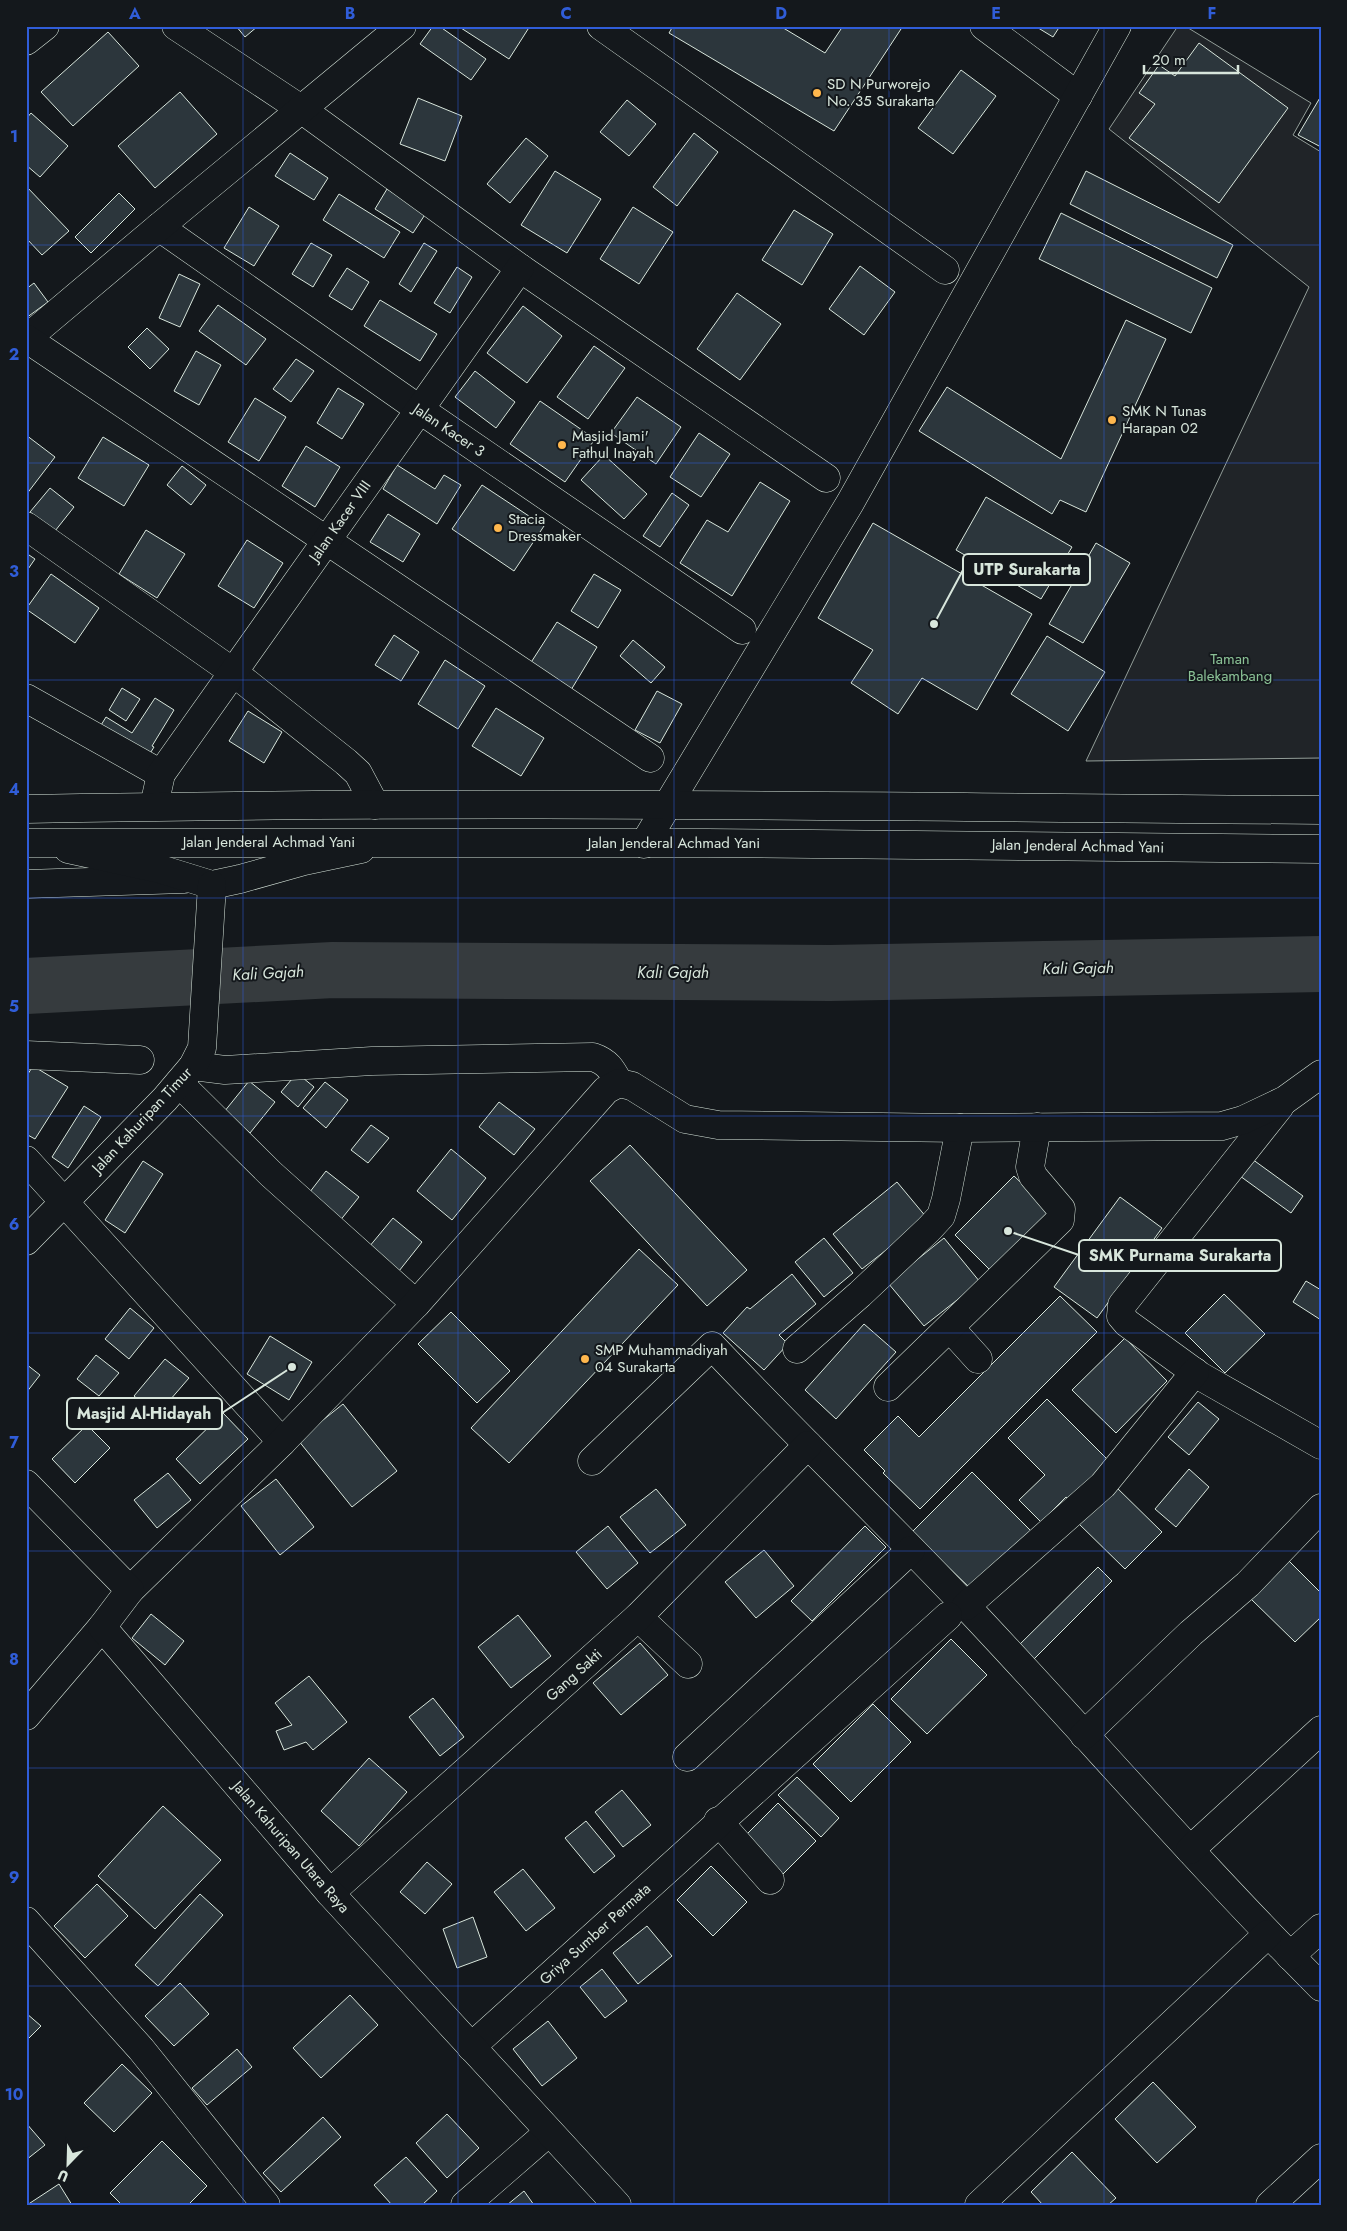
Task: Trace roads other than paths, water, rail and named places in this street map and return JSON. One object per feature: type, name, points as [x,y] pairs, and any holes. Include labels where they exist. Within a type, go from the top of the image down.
[{"type":"street","points":[[26,41],[45,26]]},
{"type":"street","points":[[176,26],[301,109],[520,268],[826,478]]},
{"type":"street","points":[[402,26],[26,339],[650,758]]},
{"type":"street","points":[[601,26],[946,270]]},
{"type":"street","points":[[984,26],[1078,96]]},
{"type":"street","points":[[644,844],[850,503],[1117,26]]},
{"type":"street","name":"Jalan Kacer 3","points":[[159,227],[419,409],[742,630]]},
{"type":"street","name":"Jalan Kacer VIII","points":[[161,774],[520,268]]},
{"type":"street","points":[[26,526],[233,672],[358,772],[375,806]]},
{"type":"street","points":[[26,698],[161,774],[154,806]]},
{"type":"street","points":[[26,809],[154,806],[667,805],[1321,810]]},
{"type":"street","points":[[32,843],[160,869],[185,879],[212,885],[240,880],[304,861],[397,842]]},
{"type":"street","name":"Jalan Jenderal Achmad Yani","points":[[32,843],[727,843],[1321,849]]},
{"type":"street","points":[[26,884],[185,879]]},
{"type":"street","points":[[212,885],[208,940],[191,1066],[272,1174],[416,1304]]},
{"type":"street","points":[[26,1055],[140,1060]]},
{"type":"street","points":[[191,1066],[225,1070],[372,1061],[593,1057],[604,1061],[611,1068],[619,1083]]},
{"type":"street","name":"Jalan Kahuripan Timur","points":[[26,1240],[191,1066]]},
{"type":"street","points":[[26,1716],[102,1627],[130,1590],[282,1442],[416,1304],[606,1090],[619,1083],[632,1086],[685,1119],[701,1124],[718,1126],[1037,1128],[1222,1126],[1243,1120],[1285,1100],[1321,1074]]},
{"type":"street","points":[[1285,1100],[1122,1305],[1121,1316],[1127,1323],[1194,1372],[1321,1445]]},
{"type":"street","points":[[797,1349],[860,1294],[941,1216],[960,1128]]},
{"type":"street","points":[[888,1387],[1060,1220],[1061,1209],[1033,1176],[1030,1167],[1037,1128]]},
{"type":"street","points":[[26,1160],[282,1442]]},
{"type":"street","points":[[950,1328],[978,1359]]},
{"type":"street","points":[[592,1461],[712,1346],[911,1550],[957,1611],[1084,1735],[1268,1934],[1321,1987]]},
{"type":"street","name":"Griya Sumber Permata","points":[[471,2047],[718,1821],[1103,1485],[1194,1372]]},
{"type":"street","name":"Gang Sakti","points":[[330,1893],[638,1617],[808,1445]]},
{"type":"street","points":[[26,1484],[130,1590]]},
{"type":"street","points":[[1084,1735],[1191,1633],[1248,1584],[1321,1508]]},
{"type":"street","points":[[687,1757],[911,1550]]},
{"type":"street","points":[[638,1617],[688,1664]]},
{"type":"street","name":"Jalan Kahuripan Utara Raya","points":[[102,1627],[330,1893],[616,2205]]},
{"type":"street","points":[[1190,1850],[1321,1730]]},
{"type":"street","points":[[718,1821],[770,1880]]},
{"type":"street","points":[[26,1921],[141,2049],[266,2205]]},
{"type":"street","points":[[1290,1956],[1321,1928]]},
{"type":"street","points":[[979,2205],[1268,1934]]},
{"type":"street","points":[[466,2205],[549,2132]]},
{"type":"street","points":[[1270,2205],[1321,2158]]},
{"type":"waterway","name":"Kali Gajah","points":[[26,986],[333,970],[830,973],[1321,964]]},
{"type":"place","name":"SD N Purworejo No. 35 Surakarta","points":[[817,93]]},
{"type":"place","name":"SMK N Tunas Harapan 02","points":[[1112,420]]},
{"type":"place","name":"Masjid Jami' Fathul Inayah","points":[[562,445]]},
{"type":"place","name":"Stacia Dressmaker","points":[[498,528]]},
{"type":"place","name":"UTP Surakarta","points":[[934,624]]},
{"type":"place","name":"SMK Purnama Surakarta","points":[[1008,1231]]},
{"type":"place","name":"SMP Muhammadiyah 04 Surakarta","points":[[585,1359]]},
{"type":"place","name":"Masjid Al-Hidayah","points":[[292,1367]]},
{"type":"park label","name":"Taman Balekambang","points":[[1230,668]]}]
